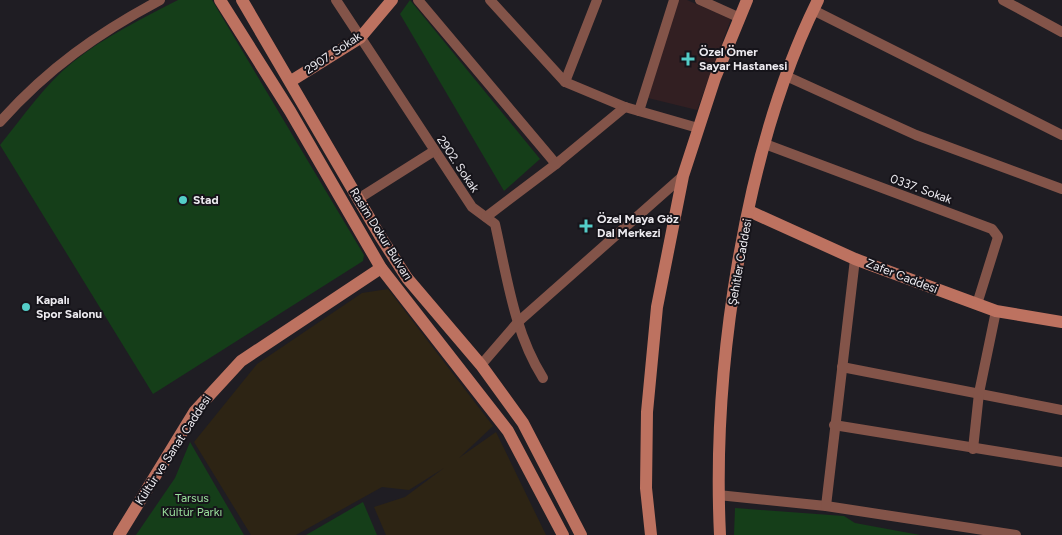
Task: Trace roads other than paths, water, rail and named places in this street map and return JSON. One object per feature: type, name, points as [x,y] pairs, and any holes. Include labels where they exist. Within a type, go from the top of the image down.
[{"type":"street","points":[[0,122],[16,104],[67,57],[117,23],[160,0]]},
{"type":"street","points":[[220,0],[290,111],[381,268],[508,431],[563,535]]},
{"type":"street","name":"Rasim Dokur Bulvarı","points":[[242,0],[291,81],[358,199],[407,278],[481,365],[523,424],[581,535]]},
{"type":"street","name":"2902. Sokak","points":[[336,0],[472,207],[495,224],[518,322],[528,354],[542,378]]},
{"type":"street","name":"2907. Sokak","points":[[291,81],[360,38],[392,0]]},
{"type":"street","points":[[418,0],[556,164]]},
{"type":"street","points":[[490,0],[546,64],[565,82],[625,107],[698,128]]},
{"type":"street","points":[[565,82],[597,0]]},
{"type":"street","points":[[639,111],[674,0]]},
{"type":"street","points":[[700,0],[738,17]]},
{"type":"street","points":[[650,534],[646,488],[647,412],[657,307],[683,176],[698,128],[738,17],[747,0]]},
{"type":"street","points":[[1003,0],[1018,4],[1062,32]]},
{"type":"street","points":[[816,5],[1062,135]]},
{"type":"street","name":"Şehitler Caddesi","points":[[720,535],[718,495],[721,408],[733,304],[749,211],[765,144],[786,76],[816,5]]},
{"type":"street","points":[[786,76],[916,135],[1062,189]]},
{"type":"street","points":[[486,218],[625,107]]},
{"type":"street","name":"0337. Sokak","points":[[765,144],[992,229],[998,237],[977,304]]},
{"type":"street","points":[[358,199],[434,151]]},
{"type":"street","points":[[481,365],[518,322],[683,176]]},
{"type":"street","name":"Zafer Caddesi","points":[[749,211],[855,259],[996,311],[1062,322]]},
{"type":"street","points":[[826,506],[855,259]]},
{"type":"street","name":"Kültür ve Sanat Caddesi","points":[[119,535],[195,412],[241,361],[381,268]]},
{"type":"street","points":[[973,448],[979,393],[996,311]]},
{"type":"street","points":[[842,368],[1062,410]]},
{"type":"street","points":[[834,425],[1062,462]]},
{"type":"street","points":[[718,495],[826,506],[1016,535]]},
{"type":"place","name":"Özel Ömer Sayar Hastanesi","points":[[688,59]]},
{"type":"place","name":"Stad","points":[[183,200]]},
{"type":"place","name":"Özel Maya Göz Dal Merkezi","points":[[586,226]]},
{"type":"place","name":"Kapalı Spor Salonu","points":[[26,307]]},
{"type":"park label","name":"Tarsus Kültür Parkı","points":[[192,505]]}]
